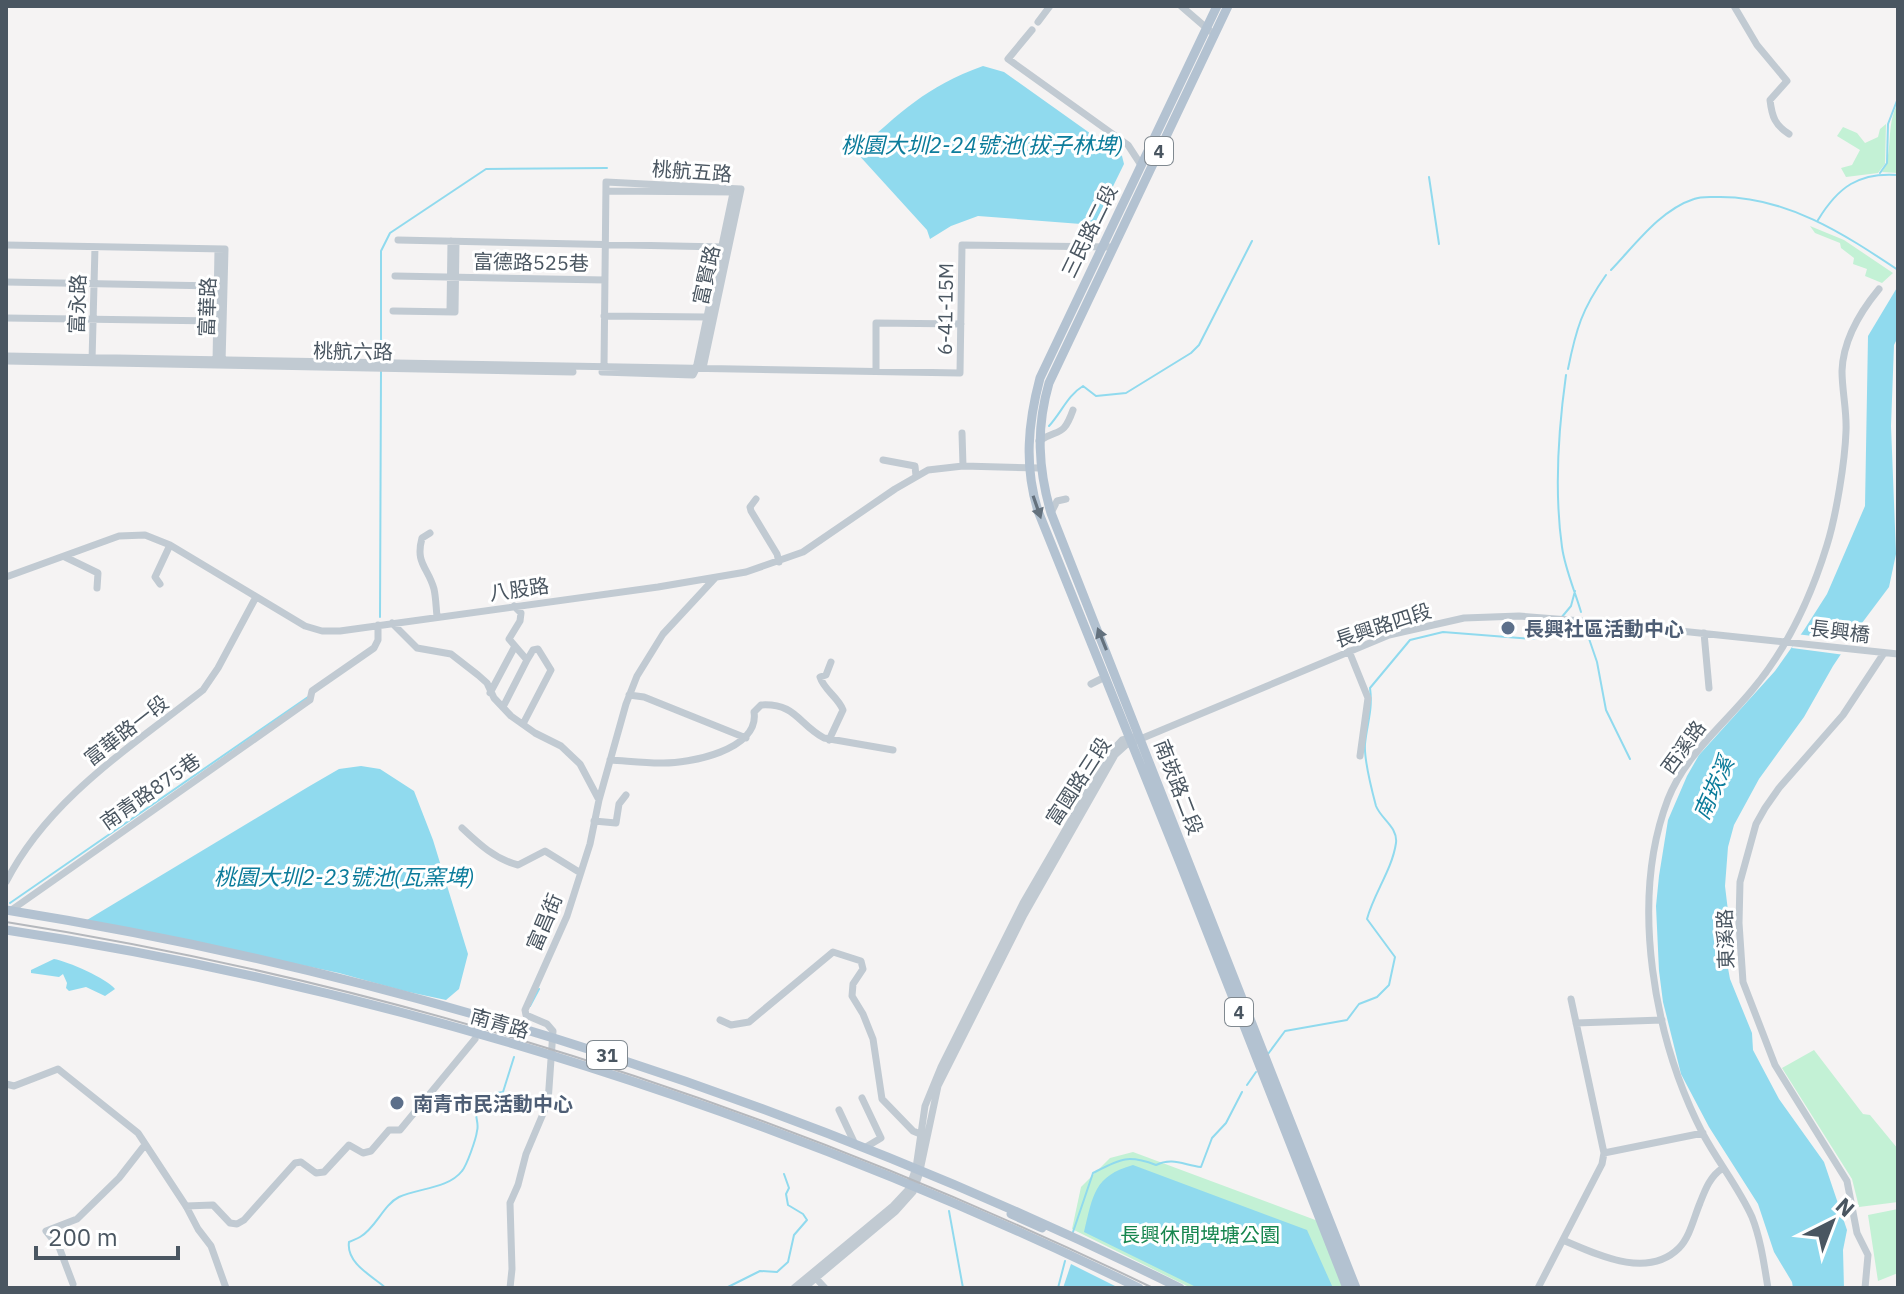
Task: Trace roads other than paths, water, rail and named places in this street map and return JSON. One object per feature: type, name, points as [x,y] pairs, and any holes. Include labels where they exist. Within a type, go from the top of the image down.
[{"type":"main road","name":"三民路二段","points":[[1077,299],[1108,246],[1211,32],[1217,6]]},
{"type":"main road","name":"三民路二段","points":[[1090,296],[1141,165],[1211,32],[1228,6]]},
{"type":"main road","name":"南崁路二段","points":[[1090,296],[1049,383],[1040,419],[1040,468],[1051,513],[1134,739],[1347,1288]]},
{"type":"main road","name":"南崁路二段","points":[[1077,299],[1040,378],[1028,437],[1031,489],[1356,1288]]},
{"type":"main road","name":"31","points":[[7,912],[270,961],[371,987],[736,1099],[854,1142],[1034,1217],[1167,1285],[1180,1288]]},
{"type":"main road","name":"南青路","points":[[7,912],[246,962],[553,1041],[760,1111],[918,1171],[938,1183],[1167,1285]]},
{"type":"main road","name":"31","points":[[6,933],[245,980],[353,1005],[551,1058],[912,1188],[1125,1288]]},
{"type":"main road","name":"南青路","points":[[6,933],[130,951],[321,992],[551,1058],[721,1112],[1021,1232],[1139,1288]]},
{"type":"main road","name":"南青路","points":[[130,951],[152,961]]},
{"type":"main road","name":"南青路","points":[[246,962],[270,961]]},
{"type":"main road","name":"南青路","points":[[245,980],[267,980]]},
{"type":"main road","name":"南青路","points":[[371,987],[413,1004]]},
{"type":"main road","name":"南青路","points":[[736,1099],[760,1111]]},
{"type":"main road","name":"南青路","points":[[721,1112],[738,1124]]},
{"type":"main road","name":"南青路","points":[[938,1183],[963,1187]]},
{"type":"main road","name":"南青路","points":[[1021,1232],[1041,1247]]},
{"type":"street","points":[[1038,22],[1050,6]]},
{"type":"street","points":[[1181,6],[1211,32]]},
{"type":"street","points":[[1734,6],[1757,45],[1787,81],[1770,100],[1777,126],[1789,134]]},
{"type":"street","points":[[1032,30],[1008,59],[1128,145],[1141,165]]},
{"type":"street","name":"桃航五路","points":[[605,244],[606,187],[737,191]]},
{"type":"street","name":"富賢路","points":[[699,368],[722,247],[737,191]]},
{"type":"street","name":"富賢路","points":[[699,368],[737,191]]},
{"type":"street","points":[[398,240],[722,247]]},
{"type":"street","points":[[393,311],[452,312],[454,242]]},
{"type":"street","points":[[604,368],[605,244]]},
{"type":"street","points":[[6,245],[221,249]]},
{"type":"street","name":"6-41-15M","points":[[960,373],[962,245],[1108,246]]},
{"type":"street","name":"富永路","points":[[92,360],[95,247]]},
{"type":"street","name":"富華路","points":[[219,362],[217,286],[221,249]]},
{"type":"street","name":"富華路","points":[[219,362],[221,249]]},
{"type":"street","name":"富德路525巷","points":[[395,276],[605,280]]},
{"type":"street","points":[[6,282],[217,286]]},
{"type":"street","name":"西溪路","points":[[1768,1288],[1763,1253],[1752,1218],[1703,1133],[1674,1068],[1653,970],[1649,908],[1653,859],[1668,800],[1694,754],[1790,642],[1809,596],[1832,522],[1846,430],[1842,370],[1848,340],[1879,289]]},
{"type":"street","points":[[604,316],[707,317]]},
{"type":"street","points":[[6,318],[217,321]]},
{"type":"street","points":[[876,371],[876,323],[961,324]]},
{"type":"street","name":"桃航六路","points":[[6,358],[960,373]]},
{"type":"street","name":"桃航六路","points":[[219,362],[693,375],[699,368]]},
{"type":"street","points":[[1039,441],[1061,431],[1068,424],[1073,410]]},
{"type":"street","points":[[962,433],[963,466]]},
{"type":"street","points":[[883,460],[915,466],[916,476]]},
{"type":"street","name":"八股路","points":[[6,577],[127,535],[145,535],[170,545],[314,629],[331,632],[715,578],[779,562],[803,552],[916,476],[940,468],[963,466],[1040,468]]},
{"type":"street","points":[[756,499],[750,507],[751,511],[779,562]]},
{"type":"street","points":[[1051,513],[1057,501],[1066,499]]},
{"type":"street","points":[[430,533],[422,538],[419,550],[422,567],[434,589],[437,616]]},
{"type":"street","points":[[160,584],[155,577],[170,545]]},
{"type":"street","points":[[65,557],[98,573],[97,588]]},
{"type":"street","name":"富昌街","points":[[553,1041],[551,1027],[526,1015],[525,1010],[564,925],[590,844],[599,800],[629,695],[642,666],[663,634],[715,578]]},
{"type":"street","name":"富華路一段","points":[[6,882],[68,797],[203,690],[256,597]]},
{"type":"street","points":[[514,606],[521,613],[520,621],[509,639],[527,660]]},
{"type":"street","name":"長興路四段","points":[[1134,739],[1349,651],[1416,627],[1464,618],[1498,615],[1790,642]]},
{"type":"street","points":[[392,623],[417,648],[451,654],[487,683],[490,693],[523,724],[561,746],[580,764],[599,800]]},
{"type":"street","name":"南青路875巷","points":[[7,912],[374,648],[378,640],[378,625]]},
{"type":"street","points":[[1704,633],[1709,688]]},
{"type":"street","name":"長興橋","points":[[1790,642],[1898,654]]},
{"type":"street","points":[[490,693],[514,648]]},
{"type":"street","points":[[503,707],[535,648],[551,670],[523,724]]},
{"type":"street","points":[[1349,651],[1368,698],[1360,756]]},
{"type":"street","name":"東溪路","points":[[1865,1288],[1868,1255],[1857,1233],[1847,1181],[1775,1065],[1743,982],[1740,882],[1756,824],[1765,808],[1786,779],[1843,715],[1884,653]]},
{"type":"street","points":[[829,740],[843,710],[820,677],[826,675],[831,662]]},
{"type":"street","points":[[1091,684],[1105,677]]},
{"type":"street","points":[[629,695],[644,697],[746,738]]},
{"type":"street","points":[[610,760],[661,763],[696,759],[726,749],[746,738],[756,723],[754,712],[761,705],[772,704],[794,712],[814,732],[829,740],[893,750]]},
{"type":"street","name":"富國路三段","points":[[804,1288],[912,1188],[924,1136],[928,1094],[957,1043],[1052,850],[1110,753],[1122,740],[1134,739]]},
{"type":"street","points":[[594,821],[616,823],[619,804],[626,795]]},
{"type":"street","points":[[462,828],[484,848],[505,861],[518,865],[545,851],[579,872]]},
{"type":"street","points":[[720,1020],[731,1025],[749,1022],[833,952],[861,961],[863,969],[853,984],[852,996],[873,1039],[882,1099],[913,1131],[924,1136]]},
{"type":"street","points":[[1538,1288],[1602,1164],[1604,1153],[1571,999]]},
{"type":"street","points":[[1576,1023],[1662,1020]]},
{"type":"street","points":[[186,1206],[213,1205],[230,1223],[237,1224],[295,1163],[301,1162],[316,1173],[324,1172],[349,1145],[363,1153],[371,1151],[389,1130],[400,1130],[475,1039]]},
{"type":"street","points":[[510,1288],[510,1203],[548,1102],[553,1041]]},
{"type":"street","points":[[6,1084],[14,1086],[58,1069],[138,1133],[211,1246],[226,1288]]},
{"type":"street","points":[[862,1098],[881,1138],[866,1147]]},
{"type":"street","points":[[839,1110],[854,1142]]},
{"type":"street","points":[[1604,1153],[1703,1133]]},
{"type":"street","points":[[73,1284],[59,1247],[46,1231],[77,1219],[119,1178],[144,1146]]},
{"type":"street","points":[[1563,1240],[1591,1252],[1637,1264],[1647,1264],[1671,1255],[1687,1236],[1708,1185],[1716,1172],[1723,1168]]},
{"type":"street","points":[[814,1276],[825,1288]]},
{"type":"street","name":"富國路三段","points":[[794,1288],[814,1276]]},
{"type":"water","name":"桃園大圳2-24號池(拔子林埤)","points":[[983,66],[1004,72],[1122,156],[1124,164],[1094,225],[978,216],[951,226],[930,239],[927,230],[856,152],[929,92]]},
{"type":"water","name":"南崁溪","points":[[1898,286],[1898,337],[1894,345],[1891,426],[1896,554],[1889,587],[1833,666],[1804,717],[1759,779],[1734,825],[1728,847],[1725,886],[1728,911],[1723,941],[1730,979],[1752,1033],[1753,1050],[1779,1099],[1824,1162],[1847,1230],[1843,1250],[1844,1288],[1793,1288],[1774,1252],[1758,1204],[1709,1127],[1681,1074],[1663,1002],[1659,971],[1656,906],[1659,876],[1668,820],[1687,776],[1699,755],[1775,671],[1804,630],[1827,594],[1865,506],[1868,336]]},
{"type":"water","name":"桃園大圳2-23號池(瓦窯埤)","points":[[361,766],[380,769],[414,791],[433,840],[468,954],[459,989],[446,1000],[339,973],[87,920],[339,769]]},
{"type":"water","points":[[54,959],[87,971],[115,989],[105,996],[86,987],[69,991],[63,974],[59,977],[31,973],[31,970]]},
{"type":"water","name":"長興休閒埤塘公園","points":[[1133,1165],[1307,1230],[1333,1288],[1198,1288],[1084,1232],[1097,1189],[1110,1175]]},
{"type":"water","points":[[1071,1264],[1119,1288],[1063,1288]]},
{"type":"waterway","points":[[1880,173],[1887,163],[1888,124],[1898,98]]},
{"type":"waterway","points":[[381,360],[381,251],[390,233],[486,169],[607,168]]},
{"type":"waterway","points":[[1818,220],[1833,199],[1851,184],[1872,176],[1898,175]]},
{"type":"waterway","points":[[1429,177],[1439,244]]},
{"type":"waterway","points":[[1611,270],[1670,211],[1700,197],[1743,198],[1791,210],[1857,243],[1898,270]]},
{"type":"waterway","points":[[1049,426],[1083,386],[1096,396],[1126,393],[1191,353],[1199,345],[1252,241]]},
{"type":"waterway","points":[[1568,369],[1581,320],[1606,275]]},
{"type":"waterway","points":[[380,617],[381,370]]},
{"type":"waterway","points":[[1566,375],[1559,439],[1558,504],[1563,555],[1581,612]]},
{"type":"waterway","points":[[1561,618],[1571,606],[1575,591]]},
{"type":"waterway","points":[[1268,1054],[1285,1031],[1347,1020],[1359,1004],[1377,997],[1389,985],[1395,957],[1367,919],[1391,863],[1396,843],[1392,828],[1376,806],[1367,766],[1365,744],[1370,688],[1410,640],[1443,632],[1533,639],[1549,632],[1557,623]]},
{"type":"waterway","points":[[1585,627],[1597,662],[1606,710],[1630,759]]},
{"type":"waterway","points":[[10,903],[308,697]]},
{"type":"waterway","points":[[530,1006],[539,989]]},
{"type":"waterway","points":[[386,1288],[356,1263],[349,1250],[349,1242],[366,1233],[388,1205],[399,1197],[441,1185],[462,1171],[476,1135],[477,1108],[485,1098],[503,1092],[514,1057]]},
{"type":"waterway","points":[[1247,1085],[1256,1072]]},
{"type":"waterway","points":[[1073,1232],[1093,1173],[1117,1161],[1130,1159],[1156,1165],[1173,1162],[1201,1167],[1212,1138],[1226,1123],[1242,1092]]},
{"type":"waterway","points":[[726,1288],[760,1271],[777,1272],[788,1262],[794,1235],[807,1220],[788,1205],[786,1194],[789,1188],[784,1174]]},
{"type":"waterway","points":[[949,1211],[963,1288]]},
{"type":"waterway","points":[[1058,1288],[1065,1261]]},
{"type":"railway","points":[[6,922],[155,949],[302,981],[449,1019],[593,1063],[736,1111],[877,1165],[1016,1224],[1153,1288]]},
{"type":"place","name":"長興社區活動中心","points":[[1508,628]]},
{"type":"place","name":"南青市民活動中心","points":[[397,1103]]}]
